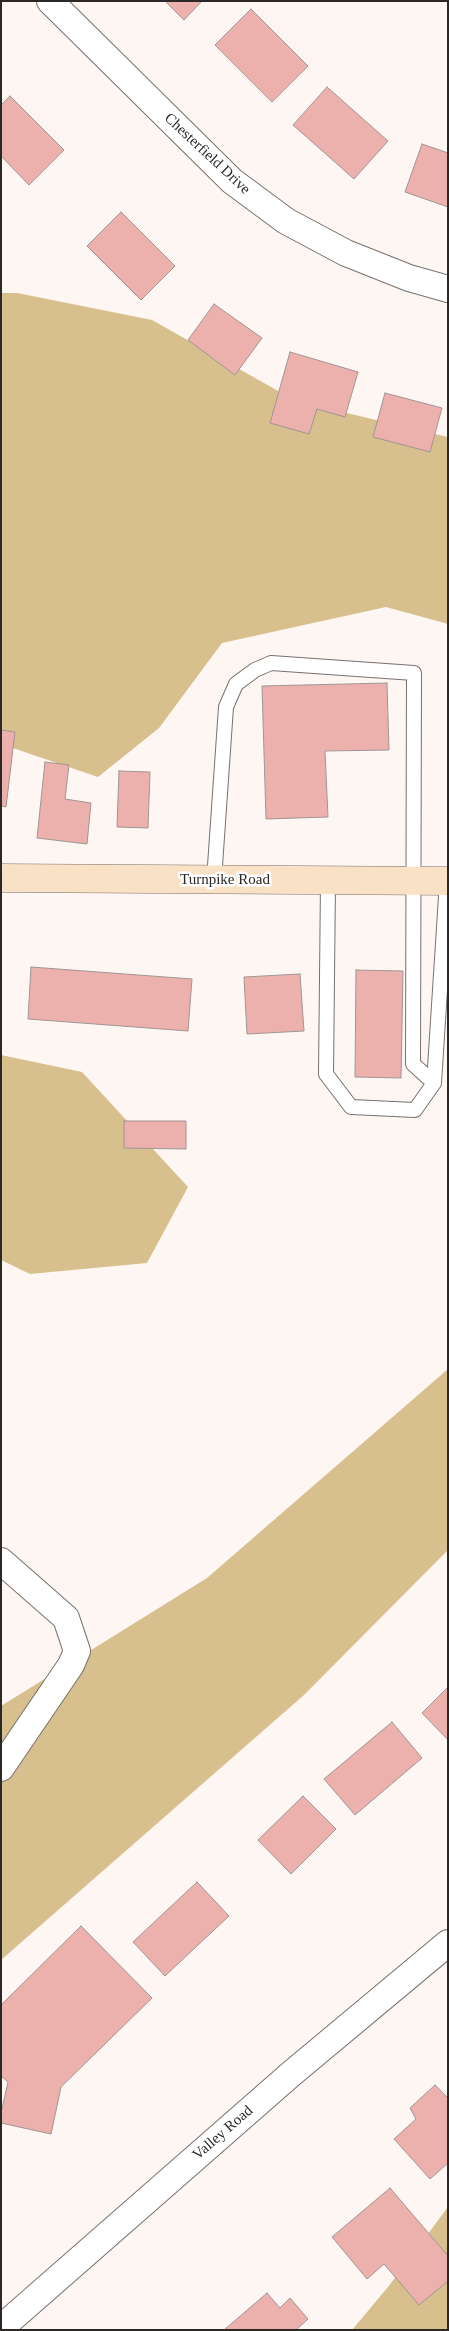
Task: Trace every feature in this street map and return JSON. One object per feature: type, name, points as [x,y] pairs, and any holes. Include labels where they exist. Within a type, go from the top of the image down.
[{"type":"street","name":"Chesterfield Drive","points":[[50,1],[232,181],[286,221],[346,253],[409,278],[448,289]]},
{"type":"street","name":"Turnpike Road","points":[[1,878],[447,881]]},
{"type":"street","points":[[1,1561],[66,1618],[77,1651],[71,1665],[1,1768]]},
{"type":"street","name":"Valley Road","points":[[1,2328],[291,2074],[448,1943]]},
{"type":"lane","points":[[214,880],[226,707],[236,684],[255,670],[271,663],[414,672],[413,1064],[434,1083]]},
{"type":"lane","points":[[328,880],[326,1074],[351,1107],[415,1110],[434,1083],[447,881]]},
{"type":"shaded area","points":[[1,293],[17,293],[152,320],[296,401],[448,437],[448,624],[386,607],[222,643],[159,728],[98,777],[1,744]]},
{"type":"shaded area","points":[[1,1055],[82,1072],[188,1187],[147,1263],[30,1274],[1,1260]]},
{"type":"shaded area","points":[[448,1369],[448,1550],[304,1695],[1,1960],[1,1706],[207,1578]]},
{"type":"shaded area","points":[[448,2207],[448,2330],[352,2330],[388,2287]]},
{"type":"building","points":[[165,1],[202,1],[184,20]]},
{"type":"building","points":[[251,9],[308,66],[272,102],[215,45]]},
{"type":"building","points":[[327,87],[388,141],[354,179],[293,125]]},
{"type":"building","points":[[10,96],[64,150],[29,185],[1,156],[1,105]]},
{"type":"building","points":[[422,144],[448,153],[448,207],[405,192]]},
{"type":"building","points":[[121,212],[175,266],[141,300],[87,246]]},
{"type":"building","points":[[214,304],[262,338],[235,375],[188,340]]},
{"type":"building","points":[[290,352],[358,372],[345,417],[317,409],[309,434],[270,423]]},
{"type":"building","points":[[385,393],[442,408],[430,452],[373,437]]},
{"type":"building","points":[[387,683],[389,750],[325,751],[328,817],[266,819],[262,686]]},
{"type":"building","points":[[1,730],[15,732],[6,807],[1,806]]},
{"type":"building","points":[[45,762],[69,765],[65,799],[91,803],[87,844],[37,838]]},
{"type":"building","points":[[119,771],[150,772],[148,828],[117,827]]},
{"type":"building","points":[[31,967],[192,979],[188,1031],[28,1019]]},
{"type":"building","points":[[356,970],[403,971],[401,1078],[355,1077]]},
{"type":"building","points":[[300,974],[304,1031],[247,1034],[244,977]]},
{"type":"building","points":[[124,1121],[186,1121],[186,1149],[124,1148]]},
{"type":"building","points":[[448,1687],[448,1740],[422,1713]]},
{"type":"building","points":[[392,1722],[422,1758],[355,1815],[324,1779]]},
{"type":"building","points":[[303,1796],[336,1829],[291,1874],[258,1840]]},
{"type":"building","points":[[197,1882],[229,1916],[165,1976],[133,1942]]},
{"type":"building","points":[[81,1926],[152,1998],[61,2087],[51,2134],[1,2123],[1,2113],[8,2082],[1,2076],[1,2005]]},
{"type":"building","points":[[435,2085],[448,2098],[448,2163],[430,2179],[394,2139],[416,2119],[410,2108]]},
{"type":"building","points":[[390,2188],[448,2256],[448,2281],[419,2305],[384,2264],[367,2279],[332,2237]]},
{"type":"building","points":[[267,2293],[280,2308],[290,2298],[308,2319],[296,2330],[224,2330]]}]
